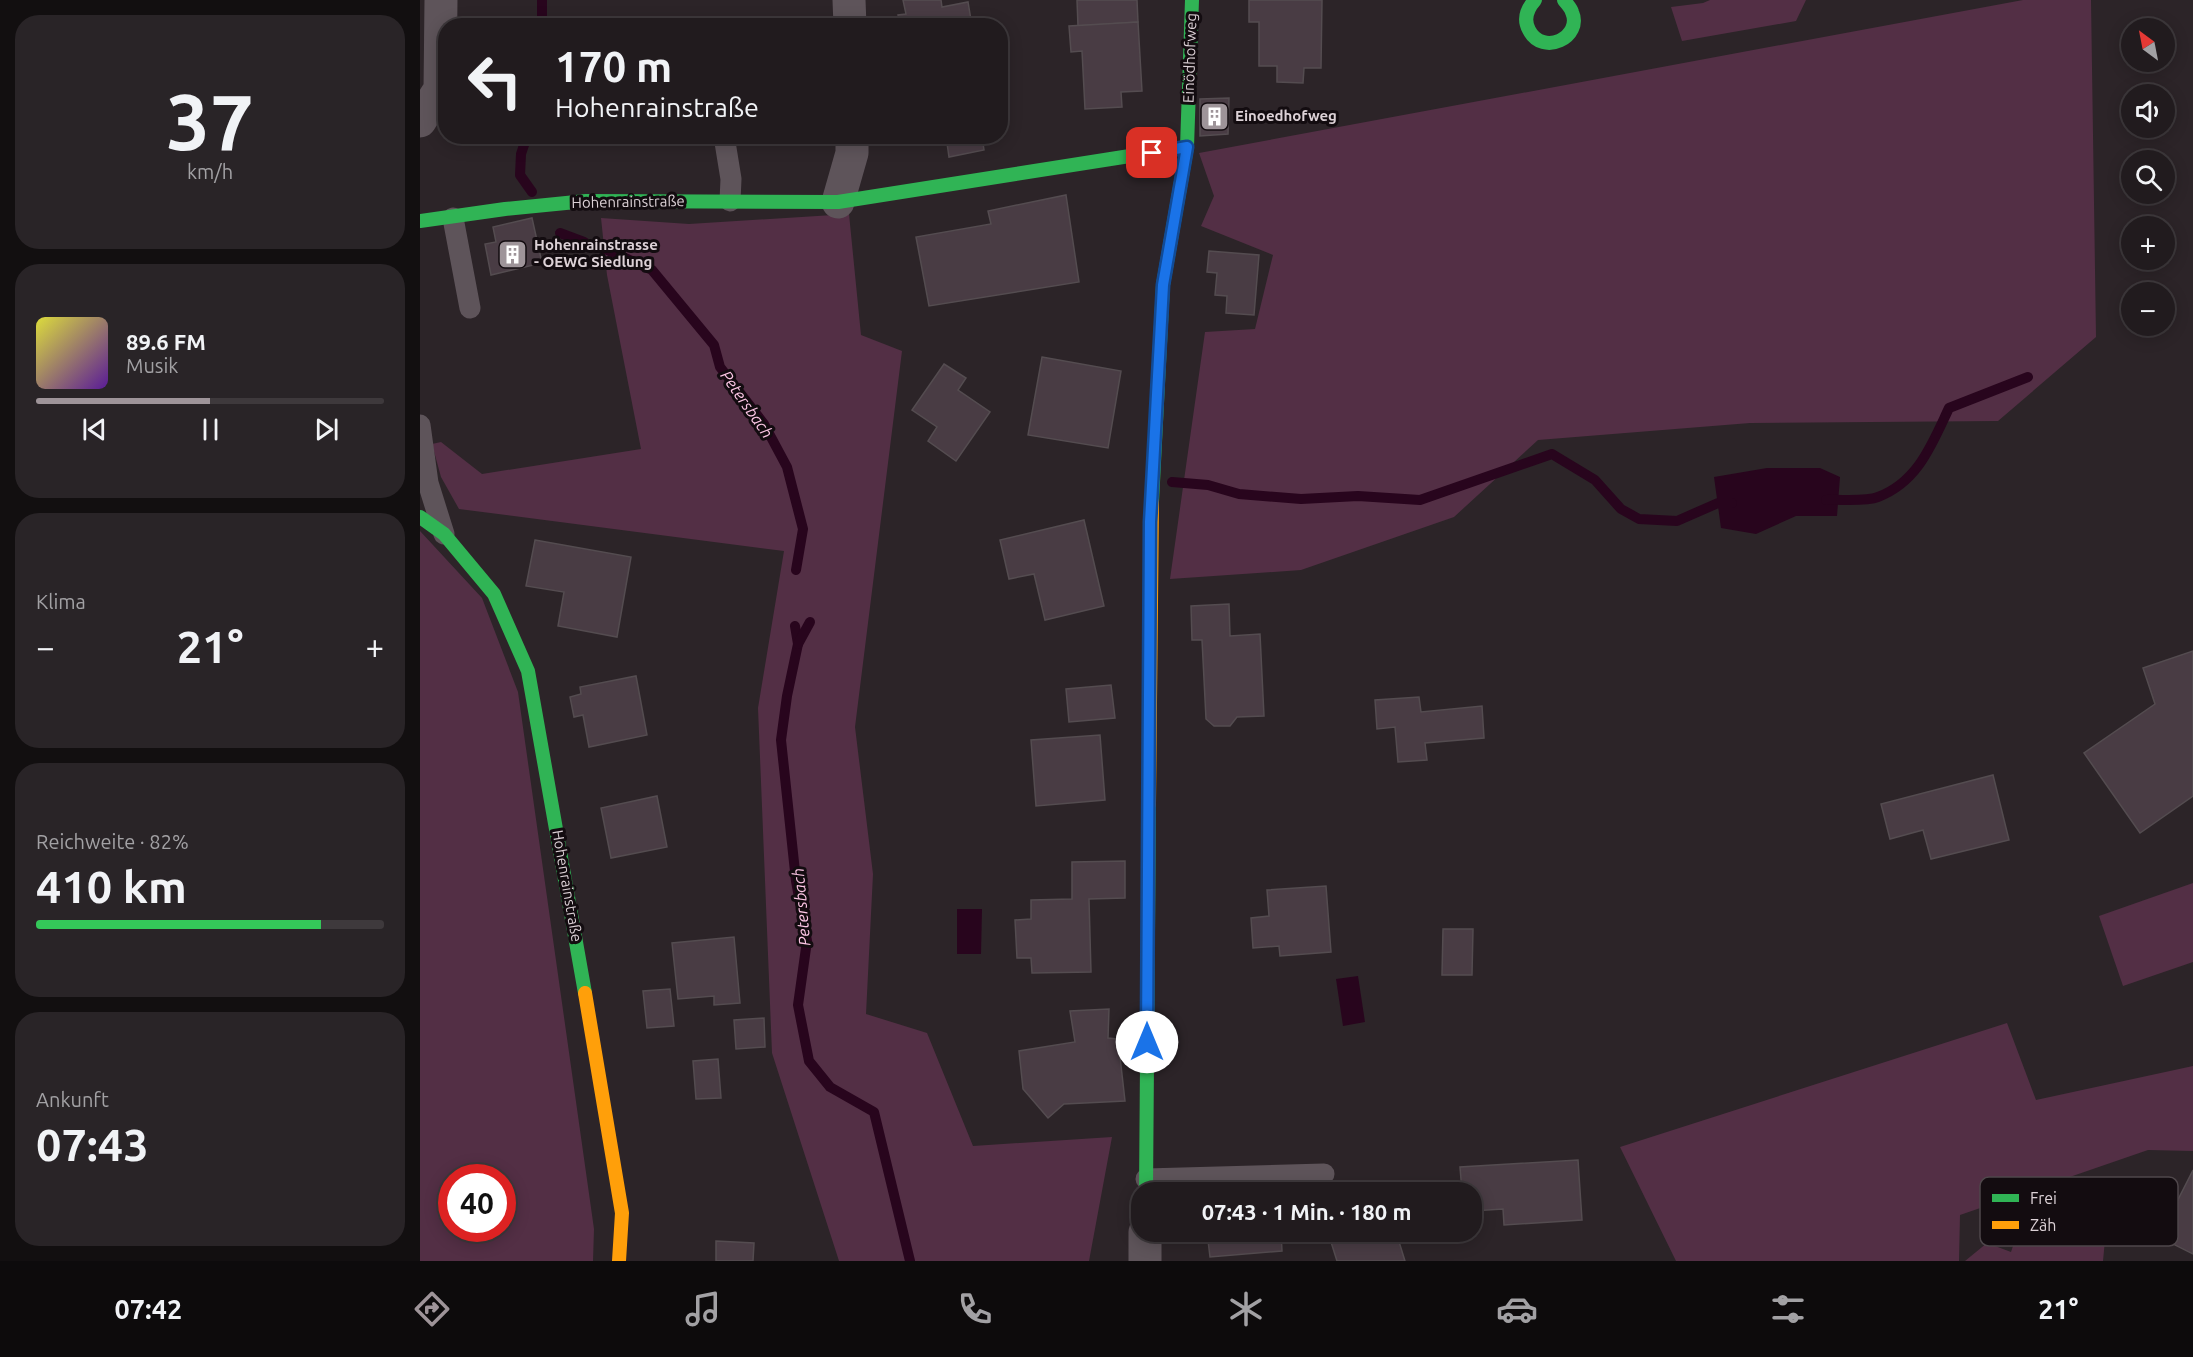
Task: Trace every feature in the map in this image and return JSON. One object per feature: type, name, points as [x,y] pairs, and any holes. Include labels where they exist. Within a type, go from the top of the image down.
[{"type":"street","points":[[441,0],[441,18]]},
{"type":"street","points":[[849,0],[850,18]]},
{"type":"street","name":"Einödhofweg","points":[[1146,1182],[1150,522],[1163,285],[1187,147],[1192,0]]},
{"type":"street","points":[[1535,0],[1526,12],[1527,28],[1536,40],[1543,44],[1551,44],[1560,42],[1572,31],[1574,14],[1564,0]]},
{"type":"street","points":[[420,121],[438,91]]},
{"type":"street","points":[[838,202],[852,153],[852,144]]},
{"type":"street","name":"Hohenrainstraße","points":[[420,221],[586,201],[838,202],[1187,147]]},
{"type":"street","name":"Hohenrainstraße","points":[[420,517],[444,534],[494,594],[528,671],[622,1213],[619,1261]]},
{"type":"street","points":[[1145,1242],[1145,1261]]},
{"type":"lane","points":[[725,144],[731,179],[730,201]]},
{"type":"lane","points":[[453,218],[470,308]]},
{"type":"lane","name":"Hohenrainstraße","points":[[420,425],[428,483],[444,534]]},
{"type":"lane","points":[[1205,1182],[1324,1174]]},
{"type":"shaded area","points":[[1710,0],[1806,0],[1796,21],[1682,41],[1671,7]]},
{"type":"shaded area","points":[[2023,0],[2091,0],[2096,337],[1998,421],[1750,423],[1538,440],[1454,517],[1301,570],[1170,579],[1205,332],[1255,329],[1273,255],[1201,226],[1214,196],[1199,153]]},
{"type":"shaded area","points":[[849,214],[861,335],[902,351],[855,727],[873,874],[866,1014],[927,1033],[973,1146],[1112,1137],[1089,1261],[839,1261],[772,1053],[758,708],[784,551],[459,509],[441,477],[432,444],[441,442],[482,474],[641,449],[607,275],[601,218],[689,224]]},
{"type":"shaded area","points":[[1767,468],[1820,468],[1840,477],[1837,516],[1796,516],[1756,534],[1721,528],[1714,477]]},
{"type":"shaded area","points":[[420,531],[482,598],[518,692],[594,1229],[593,1261],[420,1261]]},
{"type":"shaded area","points":[[2193,883],[2193,962],[2123,986],[2099,916]]},
{"type":"shaded area","points":[[957,909],[982,909],[981,954],[957,954]]},
{"type":"shaded area","points":[[1358,976],[1365,1022],[1343,1026],[1336,979]]},
{"type":"shaded area","points":[[2007,1023],[2036,1100],[2193,1066],[2193,1151],[2148,1150],[2070,1177],[1980,1177],[1980,1208],[1960,1215],[1959,1261],[1676,1261],[1620,1147]]},
{"type":"shaded area","points":[[1983,1246],[1995,1246],[2011,1252],[2013,1246],[2104,1246],[2103,1261],[1965,1261]]},
{"type":"building","points":[[903,0],[941,0],[942,7],[968,2],[971,18],[899,18],[898,15],[906,14]]},
{"type":"building","points":[[1077,0],[1137,0],[1138,22],[1078,26]]},
{"type":"building","points":[[1249,0],[1322,0],[1321,68],[1304,68],[1303,83],[1277,82],[1277,66],[1259,66],[1259,22],[1249,22]]},
{"type":"building","points":[[1138,22],[1142,91],[1121,92],[1122,107],[1085,109],[1082,51],[1071,52],[1069,26]]},
{"type":"building","name":"Einoedhofweg","points":[[1229,98],[1228,134],[1200,136],[1200,99]]},
{"type":"building","points":[[947,144],[983,144],[984,150],[949,157]]},
{"type":"building","points":[[1066,195],[1079,282],[929,306],[916,237],[991,224],[988,211]]},
{"type":"building","name":"Hohenrainstrasse - OEWG Siedlung","points":[[532,218],[542,263],[491,275],[485,244],[496,242],[493,227]]},
{"type":"building","points":[[1209,251],[1259,255],[1254,315],[1226,313],[1227,296],[1215,295],[1217,273],[1207,272]]},
{"type":"building","points":[[1042,357],[1121,371],[1108,448],[1028,435]]},
{"type":"building","points":[[944,364],[966,378],[958,390],[990,412],[956,461],[928,441],[937,427],[912,410]]},
{"type":"building","points":[[1084,520],[1104,606],[1045,620],[1034,574],[1009,579],[1000,540]]},
{"type":"building","points":[[535,540],[631,557],[617,637],[558,626],[564,592],[526,586]]},
{"type":"building","points":[[1229,604],[1230,636],[1260,634],[1264,716],[1237,717],[1230,726],[1214,726],[1206,719],[1202,640],[1192,640],[1191,606]]},
{"type":"building","points":[[2193,651],[2193,796],[2140,833],[2084,753],[2155,704],[2143,668]]},
{"type":"building","points":[[636,676],[647,735],[589,747],[583,715],[574,717],[570,697],[581,694],[580,687]]},
{"type":"building","points":[[1111,685],[1115,718],[1069,722],[1066,689]]},
{"type":"building","points":[[1419,697],[1421,712],[1482,706],[1484,738],[1425,743],[1427,760],[1398,762],[1395,727],[1377,729],[1375,700]]},
{"type":"building","points":[[1100,735],[1105,800],[1036,806],[1031,740]]},
{"type":"building","points":[[1993,775],[2009,840],[1931,859],[1923,830],[1890,839],[1881,804]]},
{"type":"building","points":[[657,796],[667,847],[611,858],[601,808]]},
{"type":"building","points":[[1125,861],[1125,898],[1089,899],[1091,972],[1032,973],[1031,958],[1017,958],[1015,920],[1031,919],[1031,900],[1072,899],[1072,862]]},
{"type":"building","points":[[1326,886],[1331,952],[1280,956],[1279,946],[1253,948],[1251,918],[1269,916],[1267,890]]},
{"type":"building","points":[[1443,929],[1473,929],[1472,975],[1442,975]]},
{"type":"building","points":[[734,937],[740,1003],[714,1005],[714,996],[678,999],[672,943]]},
{"type":"building","points":[[670,989],[674,1026],[647,1028],[643,991]]},
{"type":"building","points":[[1109,1009],[1108,1038],[1118,1039],[1125,1101],[1064,1104],[1048,1118],[1023,1089],[1019,1051],[1075,1042],[1070,1011]]},
{"type":"building","points":[[764,1018],[765,1047],[736,1049],[734,1020]]},
{"type":"building","points":[[718,1059],[721,1098],[696,1099],[693,1061]]},
{"type":"building","points":[[1578,1160],[1582,1220],[1504,1225],[1503,1209],[1482,1210],[1482,1182],[1461,1182],[1460,1167]]},
{"type":"building","points":[[2193,1170],[2193,1254],[2177,1246],[2178,1200]]},
{"type":"building","points":[[716,1241],[754,1243],[753,1261],[716,1261]]},
{"type":"building","points":[[1208,1242],[1282,1242],[1282,1251],[1210,1257]]},
{"type":"building","points":[[1331,1242],[1399,1242],[1405,1261],[1337,1261]]},
{"type":"waterway","name":"Petersbach","points":[[542,0],[542,18]]},
{"type":"waterway","name":"Petersbach","points":[[524,144],[521,154],[520,175],[532,192]]},
{"type":"waterway","name":"Petersbach","points":[[560,233],[584,242]]},
{"type":"waterway","name":"Petersbach","points":[[605,249],[652,270],[714,345],[720,367],[764,424],[787,467],[803,529],[796,570]]},
{"type":"waterway","points":[[1826,500],[1873,499],[1892,490],[1914,472],[1930,448],[1949,408],[2028,377]]},
{"type":"waterway","points":[[1172,482],[1208,485],[1239,494],[1301,499],[1358,496],[1420,500],[1552,454],[1595,480],[1621,509],[1639,519],[1677,521],[1718,503],[1732,503]]},
{"type":"waterway","points":[[798,644],[810,622]]},
{"type":"waterway","name":"Petersbach","points":[[795,626],[798,644],[781,740],[796,881],[807,941],[798,1005],[809,1061],[830,1087],[874,1112],[910,1261]]},
{"type":"traffic: fast","points":[[1152,502],[1163,285],[1187,147],[1192,0]]},
{"type":"traffic: fast","points":[[1535,0],[1527,14],[1527,26],[1535,38],[1552,43],[1567,36],[1572,29],[1574,21],[1572,12],[1564,0]]},
{"type":"traffic: fast","points":[[420,221],[586,201],[838,202],[1187,147]]},
{"type":"traffic: fast","points":[[420,517],[444,534],[494,594],[528,671],[585,993]]},
{"type":"traffic: fast","points":[[1146,1182],[1149,804]]},
{"type":"traffic: slow","points":[[1149,804],[1152,502]]},
{"type":"traffic: slow","points":[[585,993],[622,1213],[619,1261]]},
{"type":"place","name":"Einoedhofweg","points":[[1214,116]]},
{"type":"place","name":"Hohenrainstrasse - OEWG Siedlung","points":[[513,254]]},
{"type":"route","points":[[1147,1042],[1150,522],[1163,285],[1187,147],[1152,153]]}]
